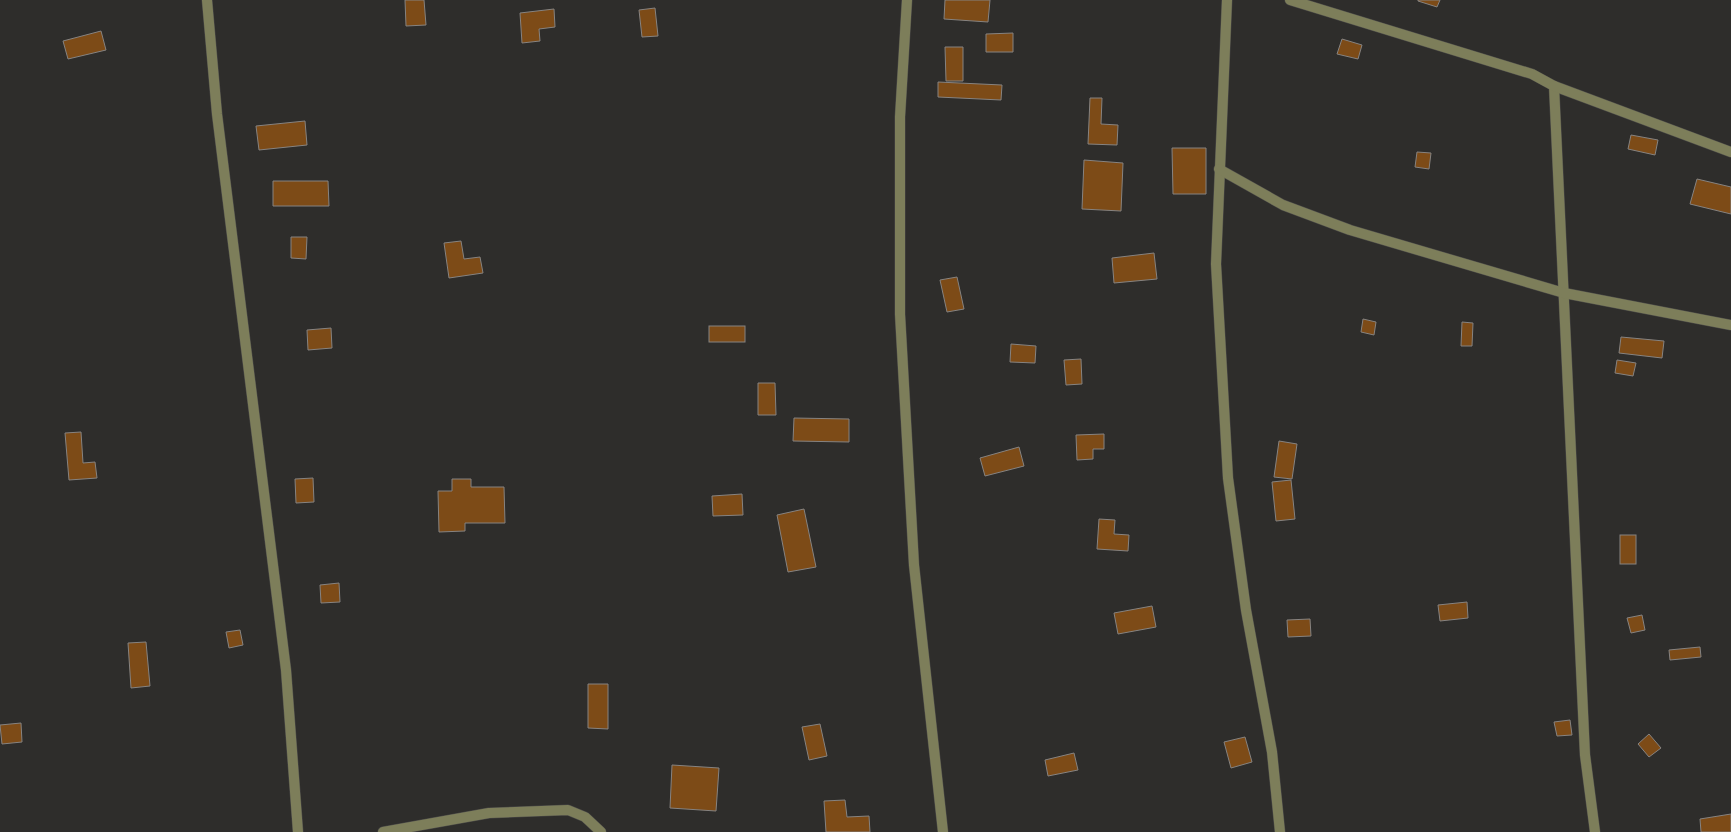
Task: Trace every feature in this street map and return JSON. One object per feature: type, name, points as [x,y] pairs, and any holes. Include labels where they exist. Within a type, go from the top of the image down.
[{"type":"street","points":[[207,0],[217,114],[286,670],[298,832]]},
{"type":"street","points":[[907,0],[900,117],[900,314],[914,565],[943,832]]},
{"type":"street","points":[[1227,0],[1216,264],[1228,478],[1246,610],[1272,752],[1280,832]]},
{"type":"street","points":[[1290,0],[1532,74],[1554,86],[1731,152]]},
{"type":"street","points":[[1554,86],[1585,755],[1595,832]]},
{"type":"street","points":[[1219,169],[1283,205],[1350,230],[1564,293],[1731,325]]},
{"type":"street","points":[[383,832],[489,813],[568,810],[585,817],[601,832]]},
{"type":"building","points":[[405,0],[424,0],[426,25],[406,26]]},
{"type":"building","points":[[945,0],[990,0],[988,22],[944,19]]},
{"type":"building","points":[[1418,0],[1440,0],[1437,7]]},
{"type":"building","points":[[655,8],[658,36],[642,37],[639,10]]},
{"type":"building","points":[[554,9],[555,27],[539,29],[540,41],[522,43],[520,13]]},
{"type":"building","points":[[101,31],[106,50],[68,59],[63,41]]},
{"type":"building","points":[[1013,33],[1013,52],[986,52],[986,34]]},
{"type":"building","points":[[1342,39],[1362,45],[1358,59],[1337,54]]},
{"type":"building","points":[[945,47],[963,47],[963,81],[946,81]]},
{"type":"building","points":[[938,82],[1002,85],[1001,100],[938,97]]},
{"type":"building","points":[[1090,98],[1102,98],[1101,124],[1118,125],[1117,145],[1088,144]]},
{"type":"building","points":[[305,121],[307,145],[259,150],[256,126]]},
{"type":"building","points":[[1631,135],[1658,140],[1655,155],[1628,149]]},
{"type":"building","points":[[1172,148],[1206,148],[1206,194],[1173,194]]},
{"type":"building","points":[[1417,152],[1431,153],[1429,169],[1415,167]]},
{"type":"building","points":[[1084,160],[1123,163],[1121,211],[1082,209]]},
{"type":"building","points":[[1697,179],[1731,187],[1731,214],[1690,204]]},
{"type":"building","points":[[273,181],[328,181],[329,206],[273,206]]},
{"type":"building","points":[[291,237],[307,237],[306,259],[291,258]]},
{"type":"building","points":[[461,241],[464,259],[480,257],[483,273],[449,278],[444,243]]},
{"type":"building","points":[[1154,253],[1157,279],[1114,283],[1112,258]]},
{"type":"building","points":[[957,277],[964,309],[947,312],[940,280]]},
{"type":"building","points":[[1363,319],[1376,322],[1374,335],[1361,332]]},
{"type":"building","points":[[1462,322],[1473,323],[1472,346],[1461,346]]},
{"type":"building","points":[[709,326],[745,326],[745,342],[709,342]]},
{"type":"building","points":[[331,328],[332,348],[308,350],[307,330]]},
{"type":"building","points":[[1621,337],[1664,341],[1662,358],[1619,353]]},
{"type":"building","points":[[1011,344],[1036,346],[1035,363],[1010,362]]},
{"type":"building","points":[[1081,359],[1082,384],[1066,385],[1064,360]]},
{"type":"building","points":[[1617,360],[1636,363],[1633,376],[1615,373]]},
{"type":"building","points":[[758,383],[775,383],[776,415],[758,415]]},
{"type":"building","points":[[794,418],[849,419],[849,442],[793,441]]},
{"type":"building","points":[[81,432],[83,463],[95,462],[97,478],[69,480],[65,433]]},
{"type":"building","points":[[1104,434],[1104,449],[1093,449],[1093,459],[1077,460],[1076,435]]},
{"type":"building","points":[[1279,441],[1297,444],[1292,479],[1274,477]]},
{"type":"building","points":[[1019,447],[1024,466],[985,476],[980,458]]},
{"type":"building","points":[[313,478],[314,502],[296,503],[295,479]]},
{"type":"building","points":[[452,479],[471,479],[471,487],[504,487],[505,523],[465,523],[465,531],[439,532],[438,491],[452,491]]},
{"type":"building","points":[[1291,480],[1295,519],[1276,521],[1272,482]]},
{"type":"building","points":[[742,494],[743,515],[713,516],[712,496]]},
{"type":"building","points":[[804,509],[816,567],[788,572],[777,515]]},
{"type":"building","points":[[1099,519],[1115,520],[1114,534],[1129,535],[1128,551],[1097,549]]},
{"type":"building","points":[[1620,535],[1636,535],[1636,564],[1620,564]]},
{"type":"building","points":[[339,583],[340,602],[321,603],[320,585]]},
{"type":"building","points":[[1467,602],[1468,618],[1440,621],[1438,605]]},
{"type":"building","points":[[1152,606],[1156,627],[1118,634],[1114,613]]},
{"type":"building","points":[[1642,615],[1645,630],[1631,633],[1627,618]]},
{"type":"building","points":[[1310,619],[1311,636],[1288,637],[1287,620]]},
{"type":"building","points":[[240,630],[243,645],[229,648],[226,632]]},
{"type":"building","points":[[146,642],[150,686],[131,688],[128,643]]},
{"type":"building","points":[[1700,647],[1701,657],[1670,660],[1669,650]]},
{"type":"building","points":[[588,684],[608,684],[608,729],[588,728]]},
{"type":"building","points":[[1570,720],[1572,735],[1557,736],[1554,722]]},
{"type":"building","points":[[21,723],[22,742],[2,744],[0,725]]},
{"type":"building","points":[[820,724],[827,756],[809,760],[802,727]]},
{"type":"building","points":[[1649,734],[1661,748],[1649,757],[1638,744]]},
{"type":"building","points":[[1245,737],[1252,762],[1231,768],[1224,742]]},
{"type":"building","points":[[1074,753],[1078,770],[1048,776],[1045,760]]},
{"type":"building","points":[[672,765],[719,768],[716,811],[670,808]]},
{"type":"building","points":[[845,800],[847,817],[869,816],[870,832],[826,832],[824,801]]},
{"type":"building","points":[[1731,814],[1731,832],[1701,832],[1700,819]]}]
